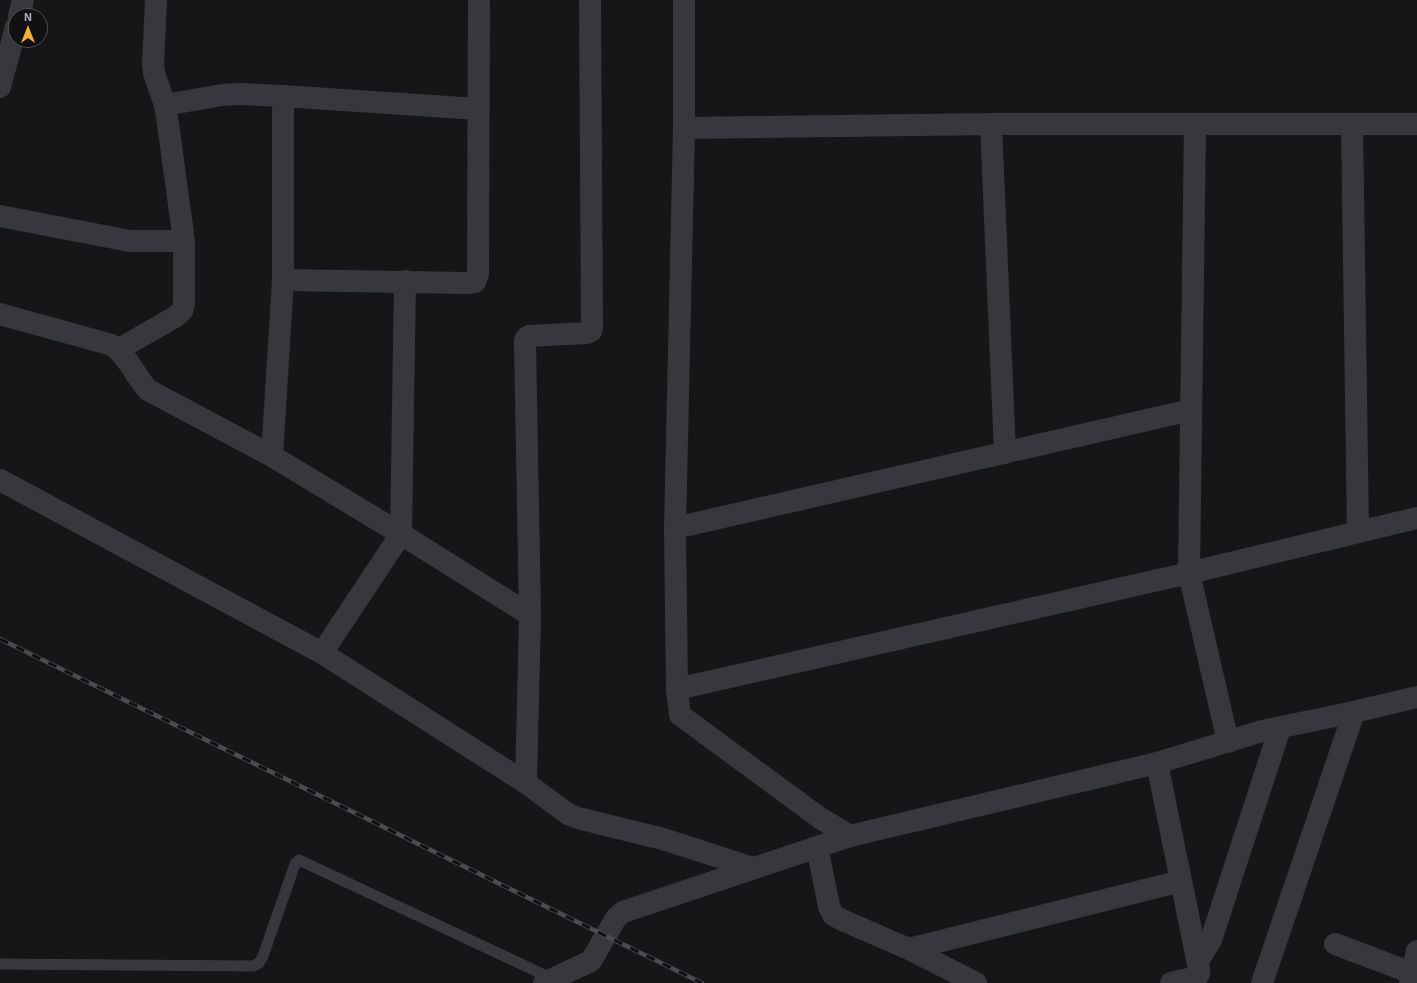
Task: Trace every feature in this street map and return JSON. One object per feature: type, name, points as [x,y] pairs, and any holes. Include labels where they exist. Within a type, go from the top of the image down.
[{"type":"street","points":[[119,349],[175,317],[182,312],[184,304],[184,241],[165,105],[154,73],[153,64],[156,0]]},
{"type":"street","points":[[283,280],[475,282],[478,274],[479,0]]},
{"type":"street","points":[[526,783],[530,615],[525,341],[526,338],[530,336],[587,333],[591,331],[592,327],[590,0]]},
{"type":"street","points":[[684,0],[684,128],[675,528],[678,689],[680,715],[820,818],[850,836]]},
{"type":"street","points":[[0,87],[10,48]]},
{"type":"street","points":[[165,105],[222,95],[283,96],[478,109]]},
{"type":"street","points":[[272,456],[283,280],[283,96]]},
{"type":"street","points":[[684,128],[991,124],[1417,124]]},
{"type":"street","points":[[991,124],[1004,453]]},
{"type":"street","points":[[1195,124],[1189,572],[1228,742]]},
{"type":"street","points":[[1352,124],[1358,532]]},
{"type":"street","points":[[0,216],[130,241],[184,241]]},
{"type":"street","points":[[322,653],[402,534],[405,282]]},
{"type":"street","points":[[0,314],[112,345],[119,349],[142,384],[148,390],[272,456],[402,534],[530,615]]},
{"type":"street","points":[[675,528],[1191,410]]},
{"type":"street","points":[[0,480],[322,653],[526,783],[568,814],[578,818],[663,839],[753,868]]},
{"type":"street","points":[[678,689],[1189,572],[1417,518]]},
{"type":"street","points":[[548,981],[590,961],[616,918],[623,912],[850,836],[1157,763],[1262,732],[1417,697]]},
{"type":"street","points":[[1262,983],[1354,712]]},
{"type":"street","points":[[1198,961],[1211,940],[1280,728]]},
{"type":"street","points":[[1157,763],[1198,961],[1199,974],[1197,977],[1172,983]]},
{"type":"street","points":[[817,847],[829,906],[833,915],[909,949],[976,983]]},
{"type":"street","points":[[909,949],[1181,881]]},
{"type":"street","points":[[1335,944],[1411,978],[1417,952]]},
{"type":"lane","points":[[0,964],[253,966],[259,963],[263,956],[295,864],[299,860],[548,981]]},
{"type":"railway","points":[[0,639],[702,983]]}]
